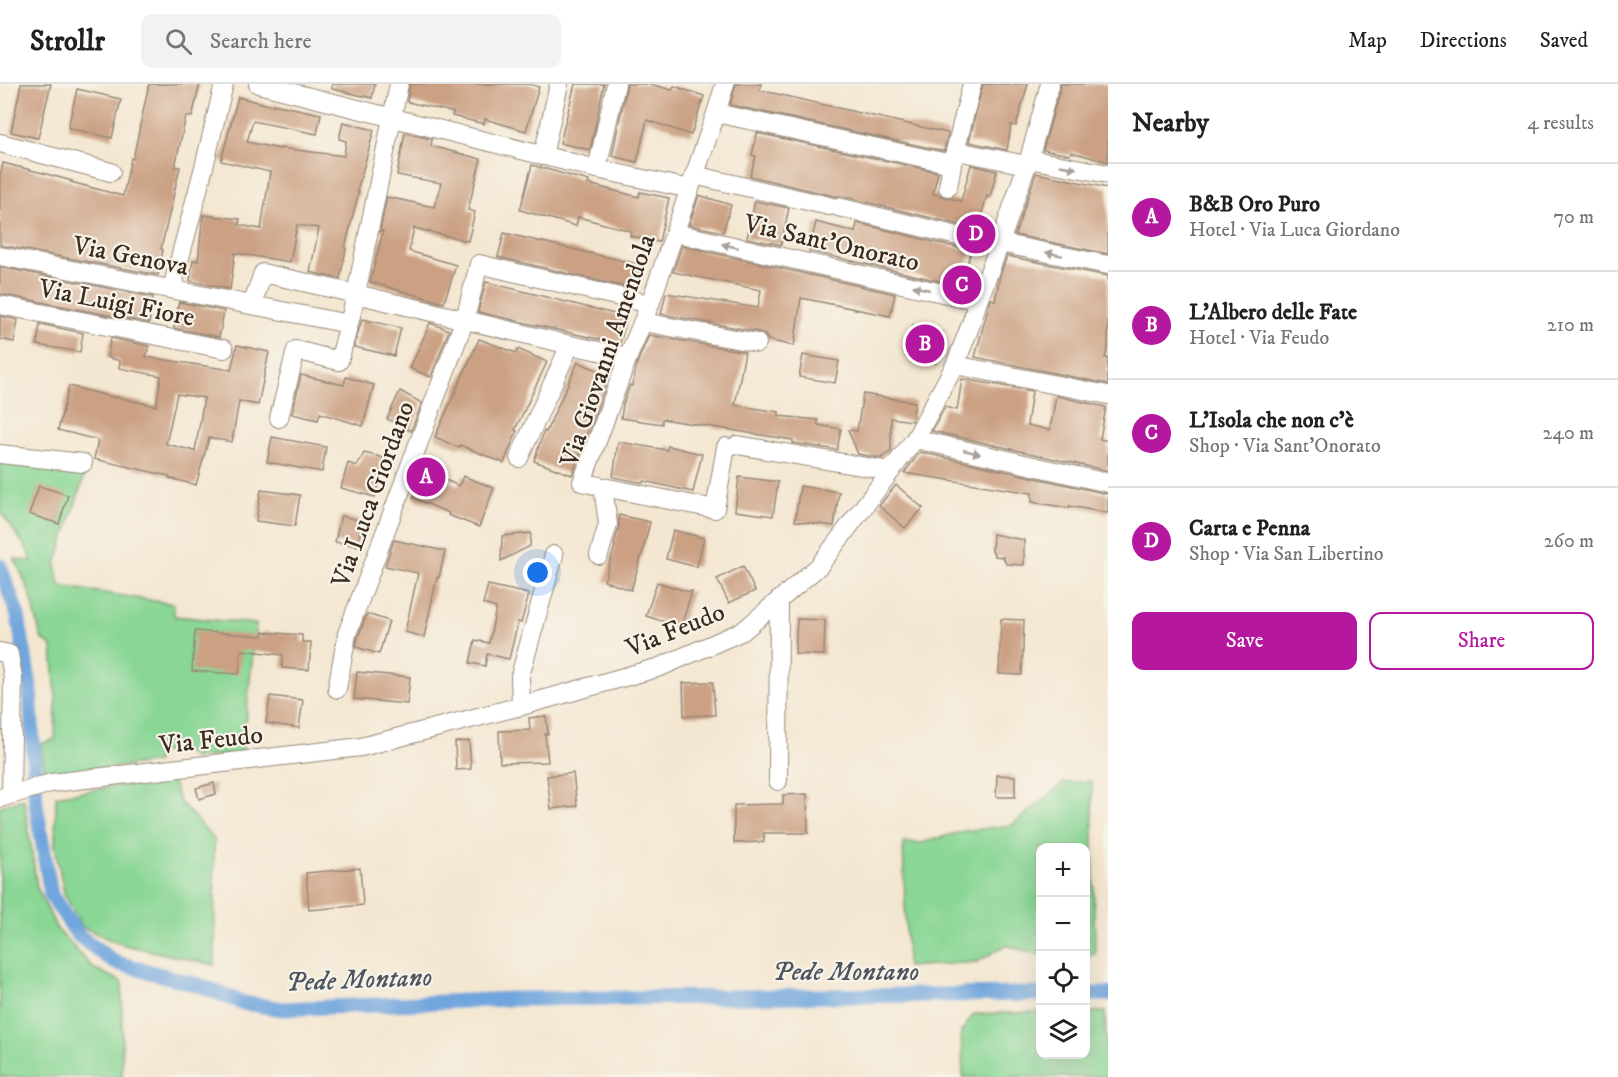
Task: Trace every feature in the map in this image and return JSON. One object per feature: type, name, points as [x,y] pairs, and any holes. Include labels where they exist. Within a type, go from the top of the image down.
[{"type":"street","points":[[172,288],[224,84]]},
{"type":"street","points":[[258,84],[597,169],[692,182],[833,206],[999,245],[1108,266]]},
{"type":"street","points":[[279,418],[296,350],[339,361],[356,294],[399,84]]},
{"type":"street","points":[[543,156],[559,84]]},
{"type":"street","points":[[597,169],[616,84]]},
{"type":"street","name":"Via Giovanni Amendola","points":[[725,84],[650,304],[582,482],[715,509],[731,446],[891,471]]},
{"type":"street","points":[[948,187],[972,84]]},
{"type":"street","name":"Via Feudo","points":[[10,794],[51,783],[361,747],[660,667],[743,631],[819,566],[915,439],[956,365],[1028,162],[1050,84]]},
{"type":"street","points":[[716,113],[952,164]]},
{"type":"street","points":[[0,143],[111,172]]},
{"type":"street","points":[[967,153],[1108,174]]},
{"type":"street","name":"Via Sant'Onorato","points":[[675,233],[978,301]]},
{"type":"street","name":"Via Genova","points":[[0,256],[349,324]]},
{"type":"street","name":"Via Luca Giordano","points":[[337,689],[347,634],[465,319],[479,264],[650,304]]},
{"type":"street","points":[[252,305],[263,273],[628,357]]},
{"type":"street","name":"Via Luigi Fiore","points":[[0,304],[224,349]]},
{"type":"street","points":[[643,322],[757,343]]},
{"type":"street","points":[[519,458],[570,345]]},
{"type":"street","points":[[956,365],[1108,395]]},
{"type":"street","points":[[915,439],[1108,483]]},
{"type":"street","points":[[0,454],[83,463]]},
{"type":"street","points":[[599,555],[608,524],[603,487]]},
{"type":"street","points":[[521,706],[520,676],[554,555]]},
{"type":"street","points":[[778,781],[779,600]]},
{"type":"street","points":[[0,652],[9,654],[13,677],[10,794]]},
{"type":"green space","points":[[0,460],[86,471],[56,564],[60,586],[174,604],[174,616],[256,624],[242,754],[194,758],[184,750],[160,752],[157,762],[45,777],[41,744],[55,739],[56,699],[52,647],[41,638],[31,596],[15,559],[32,561],[27,549],[0,511]]},
{"type":"green space","points":[[172,780],[179,801],[214,839],[215,965],[120,944],[82,927],[64,893],[55,846],[56,796]]},
{"type":"green space","points":[[1092,781],[1095,954],[1090,955],[1090,843],[1036,843],[1036,954],[1006,945],[977,962],[907,967],[903,842],[921,843],[964,831],[1012,825],[1064,783]]},
{"type":"green space","points":[[24,799],[37,887],[57,929],[93,968],[122,982],[122,1077],[0,1077],[0,806]]},
{"type":"green space","points":[[1036,1012],[1036,1059],[1090,1059],[1090,1012],[1105,1012],[1107,1077],[963,1077],[961,1032],[974,1014]]},
{"type":"building","points":[[21,84],[51,84],[38,138],[11,132]]},
{"type":"building","points":[[149,84],[200,84],[192,117],[186,116],[175,167],[180,167],[161,249],[163,250],[158,275],[0,245],[0,176],[3,163],[123,196]]},
{"type":"building","points":[[332,84],[375,84],[372,98],[332,89]]},
{"type":"building","points":[[410,84],[529,84],[539,87],[526,131],[485,119],[484,124],[452,116],[453,112],[407,102]]},
{"type":"building","points":[[575,84],[604,84],[590,150],[560,143]]},
{"type":"building","points":[[627,84],[650,84],[672,90],[674,86],[704,96],[691,135],[647,120],[637,162],[612,156]]},
{"type":"building","points":[[736,84],[761,84],[759,90],[948,133],[944,151],[730,105]]},
{"type":"building","points":[[983,84],[1028,84],[1016,126],[1011,125],[1007,150],[969,142]]},
{"type":"building","points":[[1061,84],[1108,84],[1108,162],[1071,152],[1070,155],[1043,150]]},
{"type":"building","points":[[77,89],[121,99],[112,138],[68,128]]},
{"type":"building","points":[[238,97],[321,114],[317,134],[253,121],[247,142],[280,149],[344,156],[346,141],[339,139],[343,122],[374,130],[357,191],[359,191],[340,279],[310,272],[319,228],[297,225],[290,262],[235,253],[230,289],[190,281],[193,260],[198,261],[203,215],[240,219],[239,225],[261,229],[270,172],[221,161]]},
{"type":"building","points":[[405,133],[432,139],[431,146],[481,159],[468,210],[475,212],[468,241],[414,228],[409,251],[456,265],[444,303],[370,282],[383,231],[380,231],[387,197],[434,207],[441,183],[397,175]]},
{"type":"building","points":[[757,133],[938,172],[933,194],[961,201],[971,165],[997,171],[990,197],[987,196],[977,229],[750,176],[756,156],[752,155]]},
{"type":"building","points":[[532,165],[589,181],[588,184],[639,197],[640,192],[669,198],[659,242],[630,236],[631,231],[578,217],[576,226],[520,210]]},
{"type":"building","points":[[1036,173],[1108,188],[1108,254],[1015,235]]},
{"type":"building","points":[[699,195],[731,205],[723,232],[689,225]]},
{"type":"building","points":[[755,201],[789,208],[781,245],[747,238]]},
{"type":"building","points":[[816,222],[855,232],[857,223],[971,251],[961,286],[809,251]]},
{"type":"building","points":[[504,233],[641,265],[634,289],[498,257]]},
{"type":"building","points":[[682,246],[895,294],[890,316],[801,298],[794,346],[768,340],[759,332],[661,314],[666,293],[758,308],[761,290],[673,272]]},
{"type":"building","points":[[1007,256],[1108,276],[1108,347],[1105,358],[1108,358],[1108,384],[975,357],[989,305],[991,299],[995,300]]},
{"type":"building","points":[[0,267],[153,297],[149,323],[0,294]]},
{"type":"building","points":[[486,282],[627,317],[620,344],[478,312]]},
{"type":"building","points":[[179,302],[224,311],[219,337],[174,328]]},
{"type":"building","points":[[0,316],[18,320],[14,342],[0,339]]},
{"type":"building","points":[[362,319],[401,328],[394,356],[354,347]]},
{"type":"building","points":[[430,323],[449,330],[431,377],[410,368]]},
{"type":"building","points":[[40,324],[83,333],[80,352],[37,345]]},
{"type":"building","points":[[913,325],[943,332],[936,363],[906,356]]},
{"type":"building","points":[[649,335],[745,352],[735,405],[779,412],[779,416],[818,420],[818,425],[841,429],[837,450],[793,443],[793,440],[662,419],[662,424],[621,418],[623,404],[630,385],[632,386],[638,361]]},
{"type":"building","points":[[111,338],[149,346],[146,357],[231,370],[237,345],[269,352],[258,405],[239,401],[232,442],[209,438],[196,485],[169,478],[169,476],[94,459],[98,440],[58,430],[69,386],[156,406],[161,376],[119,368],[120,361],[107,357]],"holes":[[[177,394],[204,398],[195,451],[166,444]]]},
{"type":"building","points":[[479,339],[516,353],[518,349],[547,362],[515,430],[517,431],[504,463],[460,445],[459,448],[435,437]]},
{"type":"building","points":[[803,355],[839,361],[835,383],[799,377]]},
{"type":"building","points":[[578,362],[609,375],[572,475],[534,461],[544,431],[546,432]]},
{"type":"building","points":[[301,375],[344,385],[346,377],[374,385],[363,426],[320,413],[318,420],[292,414]]},
{"type":"building","points":[[962,379],[1032,391],[1027,425],[1050,430],[1056,396],[1106,407],[1100,439],[1108,441],[1108,471],[932,431],[945,407],[957,410]]},
{"type":"building","points":[[400,391],[422,403],[411,431],[387,419]]},
{"type":"building","points":[[863,394],[915,402],[912,421],[891,418],[891,451],[881,458],[858,454],[848,430],[857,431]]},
{"type":"building","points":[[272,437],[326,447],[322,472],[267,462]]},
{"type":"building","points":[[618,442],[667,450],[668,446],[702,454],[693,492],[613,477]]},
{"type":"building","points":[[920,452],[1108,494],[1108,513],[1032,502],[1032,493],[904,473]]},
{"type":"building","points":[[364,453],[385,458],[375,497],[341,488],[348,463],[357,466]]},
{"type":"building","points":[[425,471],[459,486],[463,476],[494,488],[479,527],[413,498]]},
{"type":"building","points":[[739,477],[778,482],[773,516],[735,511]]},
{"type":"building","points":[[896,485],[923,508],[905,528],[879,506]]},
{"type":"building","points":[[39,486],[68,495],[59,524],[29,514]]},
{"type":"building","points":[[800,486],[839,492],[834,526],[795,521]]},
{"type":"building","points":[[261,490],[300,495],[295,526],[256,521]]},
{"type":"building","points":[[619,515],[650,522],[631,590],[604,581],[615,546]]},
{"type":"building","points":[[341,516],[363,521],[357,546],[335,542]]},
{"type":"building","points":[[673,530],[704,538],[697,567],[666,559]]},
{"type":"building","points":[[531,533],[530,546],[501,561],[502,536]]},
{"type":"building","points":[[993,534],[1024,540],[1024,565],[1006,564],[1003,557],[995,556],[992,551]]},
{"type":"building","points":[[394,540],[445,551],[424,637],[405,632],[418,573],[385,566]]},
{"type":"building","points":[[743,566],[755,591],[729,603],[717,579]]},
{"type":"building","points":[[657,582],[692,591],[681,627],[646,616]]},
{"type":"building","points":[[488,585],[529,594],[521,623],[518,622],[509,659],[487,654],[485,666],[470,663],[475,640],[489,643],[496,608],[483,604]]},
{"type":"building","points":[[367,614],[389,621],[379,654],[356,647]]},
{"type":"building","points":[[797,619],[825,620],[824,655],[795,654]]},
{"type":"building","points":[[1001,619],[1024,620],[1022,675],[999,674]]},
{"type":"building","points":[[195,631],[263,636],[263,632],[302,635],[302,642],[311,642],[309,670],[282,668],[283,655],[241,650],[239,674],[192,671]]},
{"type":"building","points":[[357,672],[410,677],[407,704],[354,699]]},
{"type":"building","points":[[713,682],[715,715],[684,716],[683,683]]},
{"type":"building","points":[[270,696],[303,700],[299,728],[266,723]]},
{"type":"building","points":[[546,716],[548,762],[500,763],[499,731],[530,730],[529,718]]},
{"type":"building","points":[[469,741],[471,769],[456,770],[455,742]]},
{"type":"building","points":[[573,773],[577,806],[551,809],[547,776]]},
{"type":"building","points":[[997,775],[1015,776],[1015,797],[996,797]]},
{"type":"building","points":[[214,783],[216,794],[199,799],[196,788]]},
{"type":"building","points":[[807,794],[808,833],[764,833],[764,842],[734,843],[734,805],[783,804],[783,795]]},
{"type":"building","points":[[360,868],[363,905],[309,910],[306,873]]},
{"type":"waterway","name":"Pede Montano","points":[[0,566],[18,616],[30,687],[36,804],[51,895],[78,935],[114,962],[202,986],[243,1003],[283,1009],[510,999],[1036,994]]},
{"type":"waterway","name":"Pede Montano","points":[[1090,994],[1108,994]]},
{"type":"place","name":"Carta e Penna","points":[[976,234]]},
{"type":"place","name":"L'Isola che non c'è","points":[[962,285]]},
{"type":"place","name":"L'Albero delle Fate","points":[[925,344]]},
{"type":"place","name":"B&B Oro Puro","points":[[426,477]]}]
